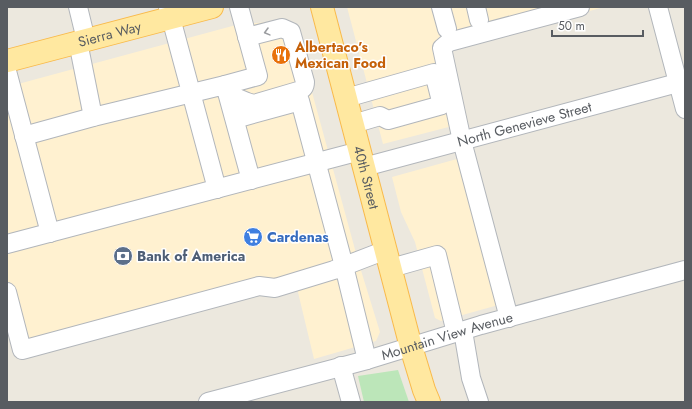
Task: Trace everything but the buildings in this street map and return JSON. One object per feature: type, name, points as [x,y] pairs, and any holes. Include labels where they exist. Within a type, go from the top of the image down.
[{"type":"main road","name":"Sierra Way","points":[[7,61],[82,41],[170,12],[212,7]]},
{"type":"main road","name":"40th Street","points":[[322,7],[411,347],[429,402]]},
{"type":"street","points":[[78,7],[93,117]]},
{"type":"street","points":[[24,136],[191,93],[227,89],[258,76],[239,7]]},
{"type":"street","points":[[441,7],[447,29]]},
{"type":"street","points":[[353,124],[380,116],[388,120],[442,105],[430,57],[449,42],[580,7]]},
{"type":"street","points":[[658,7],[682,82],[685,109]]},
{"type":"street","points":[[170,12],[217,189]]},
{"type":"street","points":[[227,89],[247,102],[254,104],[302,90],[305,87],[305,82],[291,32],[282,28],[247,37]]},
{"type":"street","points":[[442,48],[462,141],[509,318]]},
{"type":"street","points":[[7,71],[50,233]]},
{"type":"street","points":[[346,98],[434,73]]},
{"type":"street","name":"North Genevieve Street","points":[[7,244],[317,163],[362,159],[462,141],[682,82]]},
{"type":"street","points":[[227,89],[252,180]]},
{"type":"street","points":[[235,119],[300,101],[344,266],[367,360]]},
{"type":"street","points":[[7,292],[22,350],[259,286],[275,288],[344,266],[388,259],[437,255],[479,402]]},
{"type":"street","name":"Mountain View Avenue","points":[[208,402],[367,360],[509,318],[685,270]]},
{"type":"street","points":[[341,366],[351,402]]},
{"type":"shaded area","points":[[347,7],[604,7],[450,50],[468,122],[383,144]]},
{"type":"shaded area","points":[[288,20],[295,30],[359,264],[380,332],[376,341],[314,359],[296,284],[16,355],[7,322],[7,87],[236,25]]},
{"type":"shaded area","points":[[475,154],[513,301],[441,321],[435,318],[415,242],[401,212],[392,177]]},
{"type":"green space","points":[[398,370],[409,402],[364,402],[358,376]]},
{"type":"place","name":"Albertaco’s Mexican Food","points":[[281,55]]},
{"type":"place","name":"Cardenas","points":[[253,237]]},
{"type":"place","name":"Bank of America","points":[[123,256]]}]
